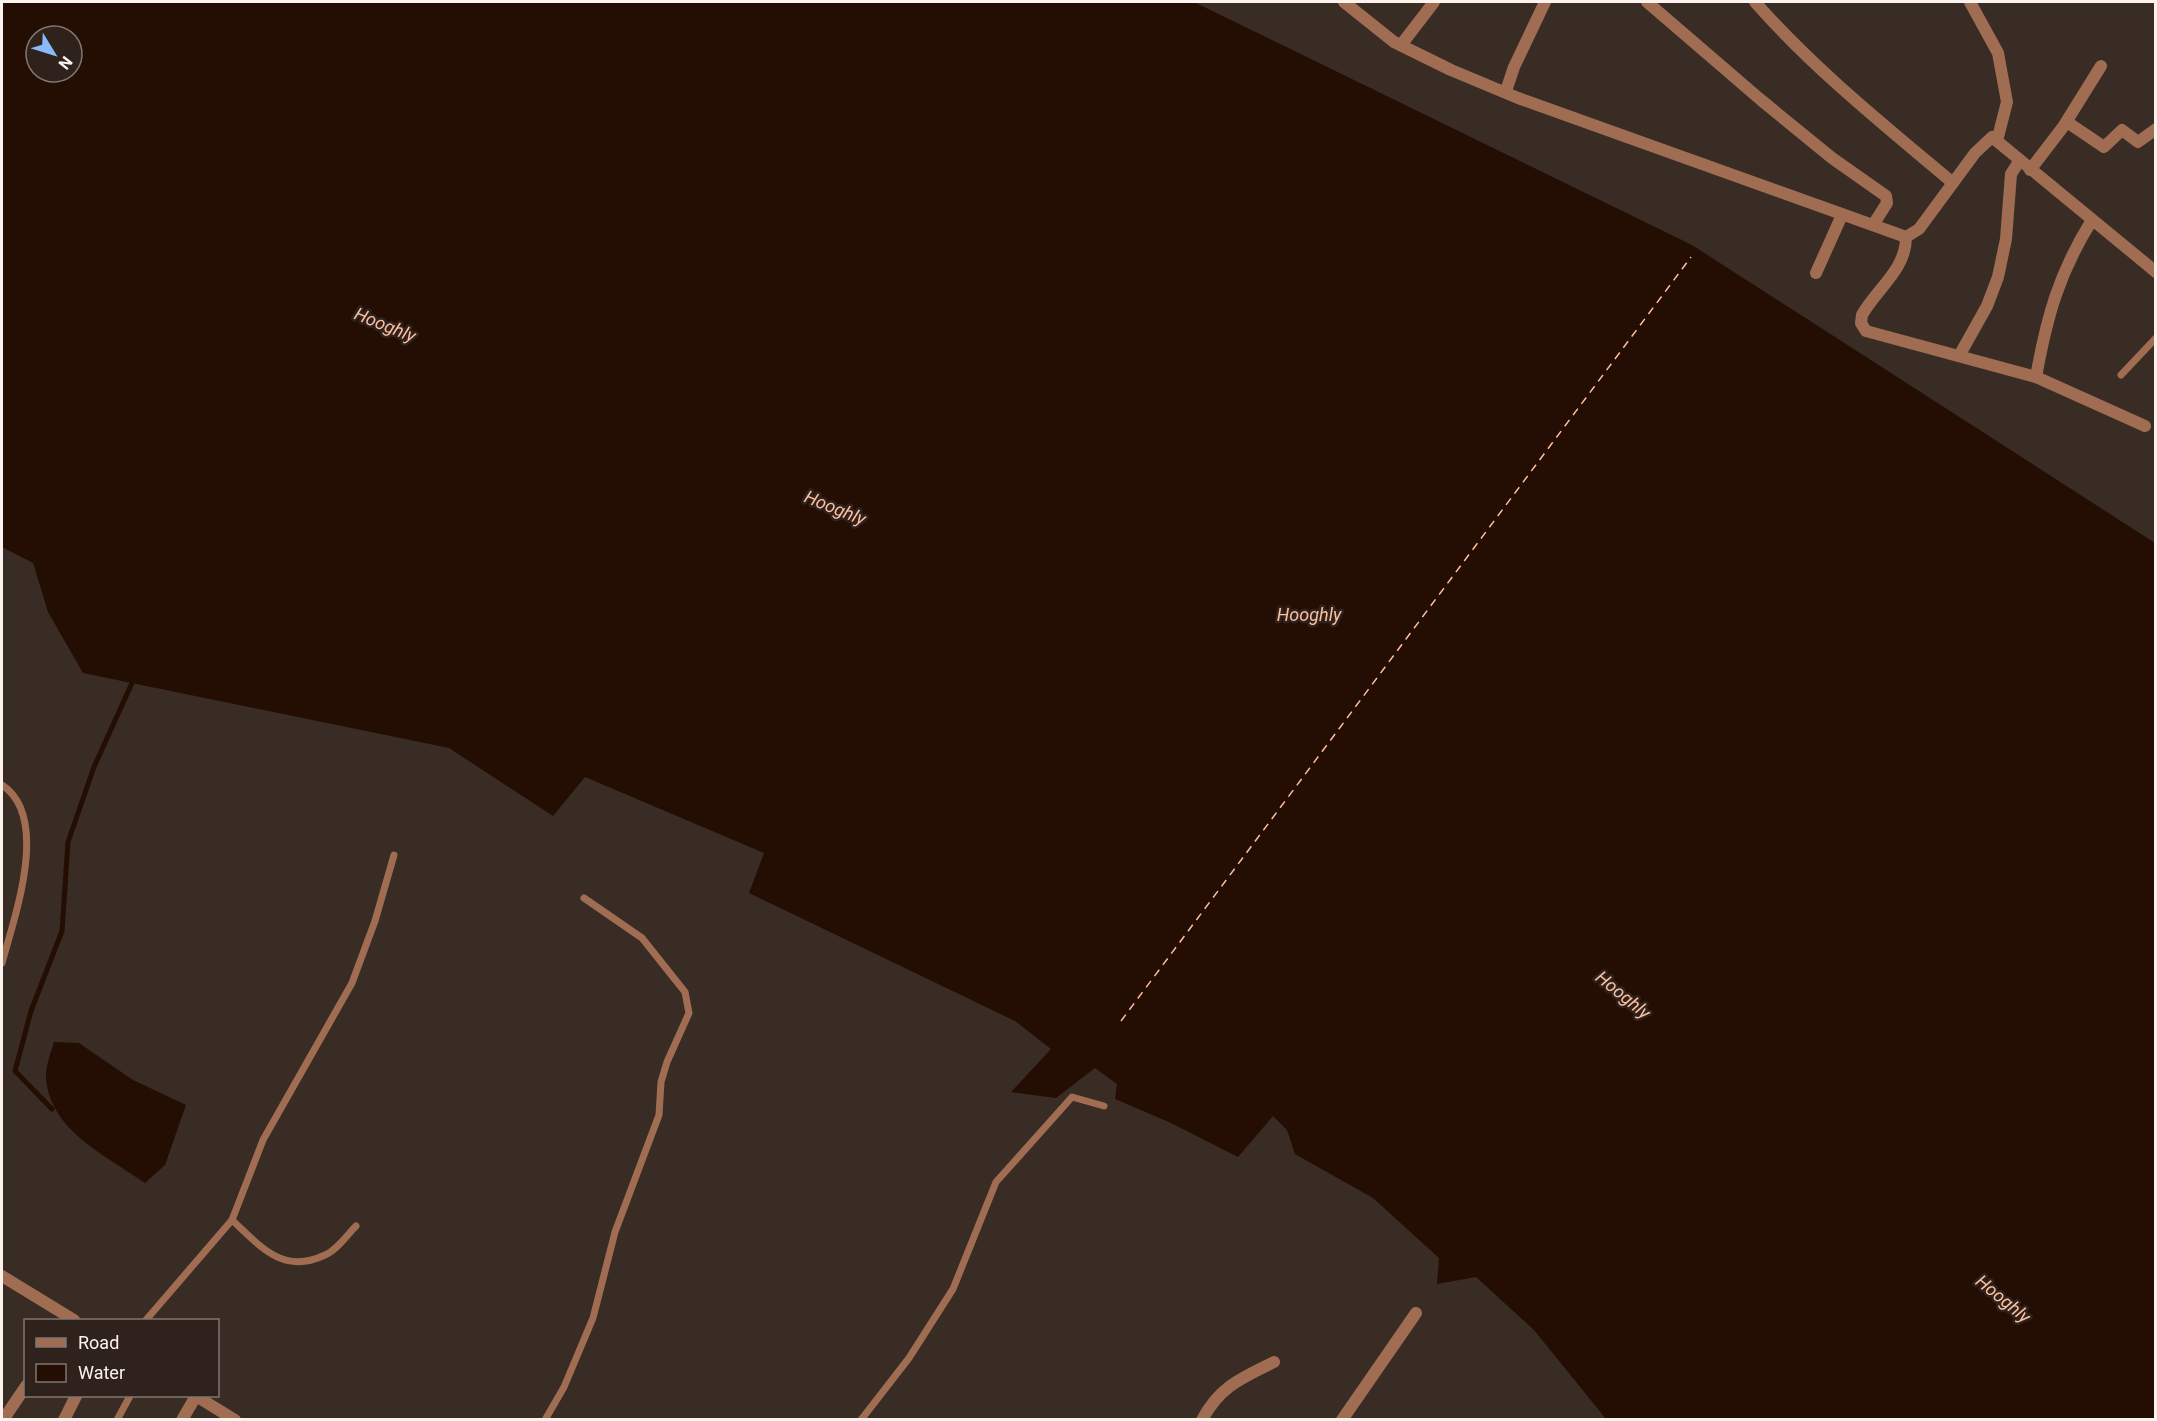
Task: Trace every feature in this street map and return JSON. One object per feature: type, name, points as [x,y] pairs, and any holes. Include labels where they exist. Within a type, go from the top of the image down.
[{"type":"street","points":[[1345,2],[1401,45],[1451,70],[1506,91],[1518,98],[1906,237]]},
{"type":"street","points":[[1401,45],[1434,2]]},
{"type":"street","points":[[1506,91],[1514,67],[1545,2]]},
{"type":"street","points":[[1647,2],[1761,100],[1833,158],[1886,196],[1887,203],[1873,225]]},
{"type":"street","points":[[1755,2],[1819,69],[1953,183]]},
{"type":"street","points":[[1970,2],[1998,53],[2007,102],[1997,141]]},
{"type":"street","points":[[2030,170],[2067,122],[2101,66]]},
{"type":"street","points":[[2067,122],[2104,147],[2122,130],[2138,142],[2153,136]]},
{"type":"street","points":[[1906,237],[1918,229],[1976,153],[1992,137],[2156,272]]},
{"type":"street","points":[[1959,356],[1987,306],[1998,277],[2006,239],[2011,174],[2020,160]]},
{"type":"street","points":[[1816,273],[1842,214]]},
{"type":"street","points":[[2036,377],[2055,292],[2070,256],[2092,220]]},
{"type":"street","points":[[1906,237],[1906,250],[1902,262],[1867,307],[1861,323],[1866,331],[2036,377],[2145,426]]},
{"type":"street","points":[[2,1276],[70,1319]]},
{"type":"street","points":[[1342,1419],[1416,1313]]},
{"type":"street","points":[[1202,1419],[1212,1401],[1229,1385],[1274,1362]]},
{"type":"street","points":[[2,1419],[24,1389]]},
{"type":"street","points":[[64,1419],[75,1397]]},
{"type":"street","points":[[182,1419],[195,1397]]},
{"type":"street","points":[[199,1397],[235,1419]]},
{"type":"lane","points":[[2121,375],[2156,338]]},
{"type":"lane","points":[[2,784],[18,804],[24,825],[27,865],[2,963]]},
{"type":"lane","points":[[147,1319],[232,1221],[263,1140],[352,983],[375,921],[394,855]]},
{"type":"lane","points":[[545,1419],[564,1387],[592,1318],[615,1232],[659,1115],[661,1082],[667,1062],[688,1012],[685,992],[642,938],[584,897]]},
{"type":"lane","points":[[861,1419],[909,1358],[953,1289],[996,1182],[1072,1097],[1104,1106]]},
{"type":"lane","points":[[232,1221],[271,1255],[296,1264],[327,1254],[357,1226]]},
{"type":"lane","points":[[117,1419],[129,1397]]},
{"type":"water","name":"Hooghly","points":[[2,2],[1194,2],[1692,245],[2155,543],[2155,1419],[1606,1419],[1534,1330],[1476,1277],[1437,1284],[1439,1258],[1373,1198],[1295,1154],[1287,1130],[1273,1116],[1238,1157],[1171,1123],[1115,1099],[1117,1084],[1095,1068],[1056,1098],[1011,1092],[1051,1049],[1015,1021],[749,893],[764,853],[585,777],[553,816],[449,748],[83,673],[48,612],[33,563],[2,547]]},
{"type":"water","points":[[54,1042],[79,1043],[133,1080],[186,1105],[165,1165],[145,1183],[83,1140],[58,1113],[50,1097],[46,1078],[47,1065]]},
{"type":"waterway","points":[[52,1109],[15,1071],[31,1011],[62,931],[68,842],[94,767],[132,683]]},
{"type":"ferry route","points":[[1121,1021],[1691,257]]}]
